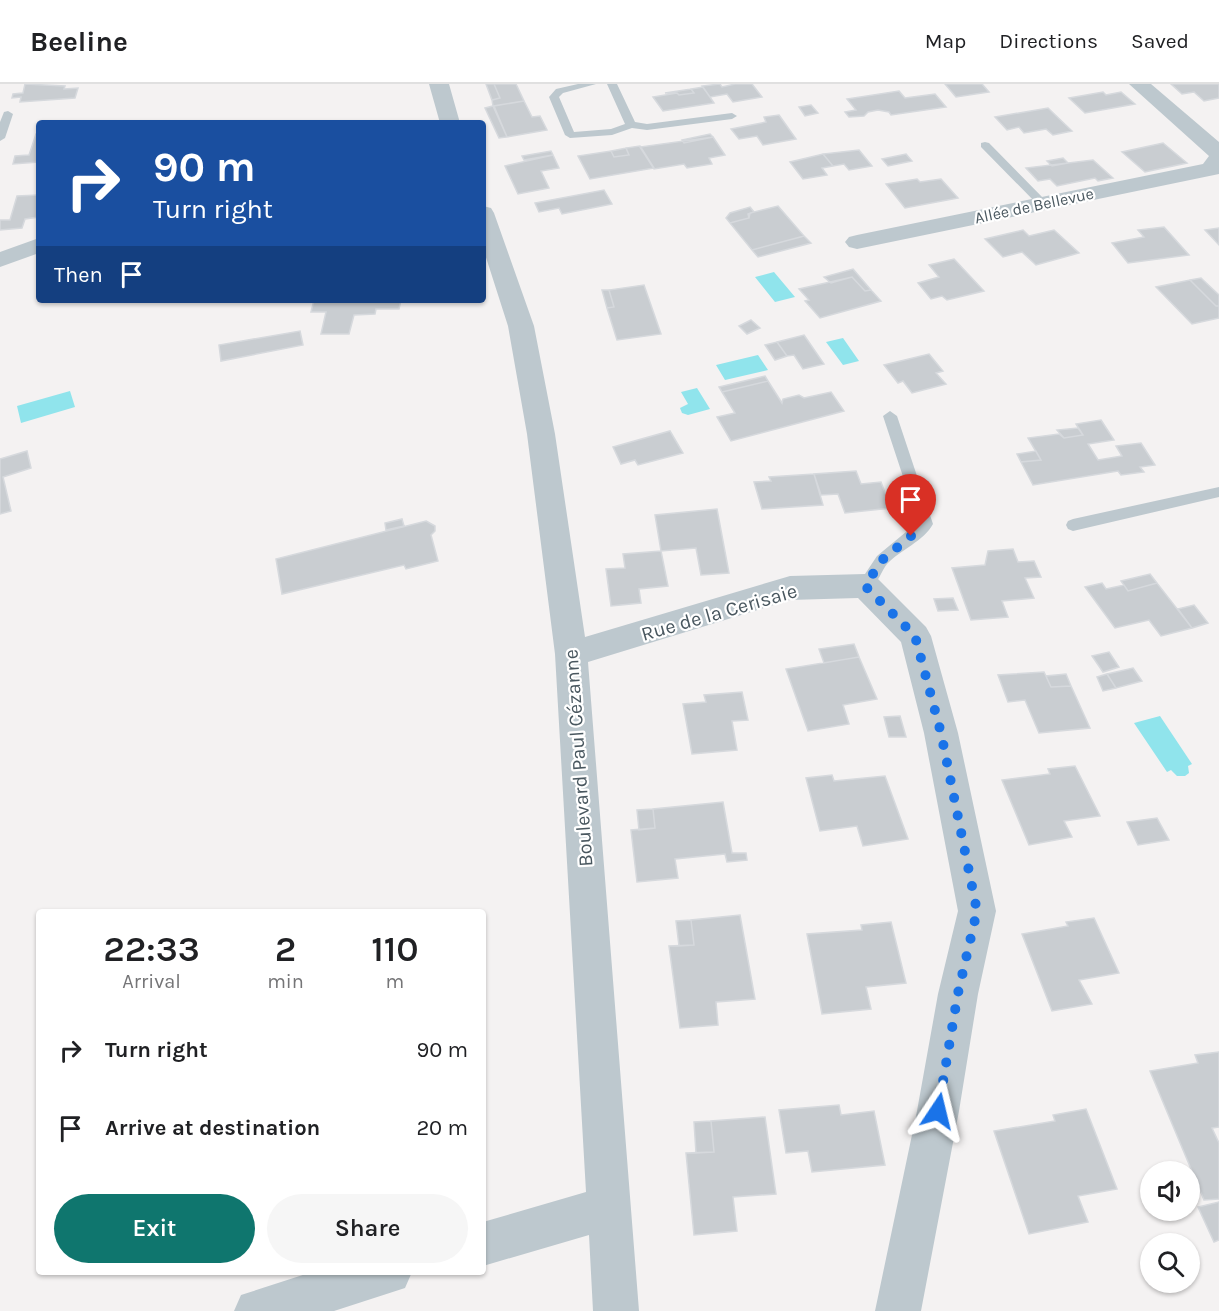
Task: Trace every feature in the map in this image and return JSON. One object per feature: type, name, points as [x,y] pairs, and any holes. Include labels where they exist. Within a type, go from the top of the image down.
[{"type":"street","points":[[438,84],[449,120]]},
{"type":"street","points":[[1139,84],[1217,160]]},
{"type":"street","name":"Allée de Bellevue","points":[[857,242],[1042,203],[1217,160]]},
{"type":"street","name":"Boulevard Paul Cézanne","points":[[486,222],[521,326],[541,434],[572,654],[616,1311]]},
{"type":"street","points":[[0,260],[36,246]]},
{"type":"street","points":[[865,586],[915,636],[941,733],[977,911],[958,993],[938,1111],[898,1311]]},
{"type":"street","name":"Rue de la Cerisaie","points":[[572,654],[790,588],[865,586]]},
{"type":"street","points":[[486,1243],[610,1207]]},
{"type":"street","points":[[257,1311],[379,1275]]},
{"type":"lane","points":[[591,84],[560,91],[554,97],[570,135],[612,132],[631,125],[648,127],[732,116]]},
{"type":"lane","points":[[612,84],[631,125]]},
{"type":"lane","points":[[0,138],[8,114]]},
{"type":"lane","points":[[985,145],[1042,203]]},
{"type":"lane","points":[[865,586],[882,560],[926,524],[890,416]]},
{"type":"lane","points":[[1073,525],[1219,492]]},
{"type":"water","points":[[774,272],[795,297],[775,302],[755,277]]},
{"type":"water","points":[[843,338],[859,361],[843,365],[826,342]]},
{"type":"water","points":[[758,355],[768,370],[725,380],[716,365]]},
{"type":"water","points":[[697,388],[710,409],[688,415],[682,413],[680,408],[688,404],[681,392]]},
{"type":"water","points":[[70,391],[75,407],[21,423],[17,406]]},
{"type":"water","points":[[1160,716],[1192,764],[1188,766],[1189,773],[1185,776],[1177,776],[1171,770],[1167,772],[1134,723]]},
{"type":"building","points":[[25,84],[65,86],[64,89],[78,88],[75,98],[20,102],[21,97],[12,98],[13,94],[23,93]]},
{"type":"building","points":[[486,84],[494,84],[500,98],[492,100]]},
{"type":"building","points":[[494,84],[516,84],[524,101],[493,106],[492,100],[500,98]]},
{"type":"building","points":[[720,84],[722,87],[752,84],[762,97],[733,102],[727,94],[710,97],[702,86]]},
{"type":"building","points":[[945,84],[982,84],[989,92],[956,97]]},
{"type":"building","points":[[1171,84],[1219,84],[1219,98],[1204,101],[1194,92],[1182,94]]},
{"type":"building","points":[[703,87],[714,103],[663,111],[653,97],[694,93],[691,89]]},
{"type":"building","points":[[691,89],[694,93],[679,95],[665,93]]},
{"type":"building","points":[[899,91],[905,98],[935,94],[946,107],[891,115],[889,112],[878,110],[868,112],[864,116],[849,117],[845,112],[856,110],[847,99]]},
{"type":"building","points":[[1103,92],[1106,95],[1121,92],[1135,104],[1085,113],[1069,98]]},
{"type":"building","points":[[524,101],[532,117],[540,116],[547,130],[507,137],[494,106]]},
{"type":"building","points":[[811,105],[818,113],[805,116],[799,107]]},
{"type":"building","points":[[493,106],[507,137],[499,138],[485,108]]},
{"type":"building","points":[[1048,108],[1072,131],[1053,135],[1046,129],[1024,133],[1019,127],[1007,130],[995,117]]},
{"type":"building","points":[[779,115],[796,139],[763,145],[757,136],[739,139],[731,129],[766,122],[764,117]]},
{"type":"building","points":[[36,134],[36,162],[13,164],[15,156],[29,155]]},
{"type":"building","points":[[710,134],[713,137],[684,143],[682,140]]},
{"type":"building","points":[[713,137],[725,155],[709,158],[712,164],[687,168],[684,164],[654,169],[640,147]]},
{"type":"building","points":[[1163,143],[1187,163],[1145,172],[1122,152]]},
{"type":"building","points":[[640,146],[654,168],[590,179],[578,156],[611,151],[614,157],[629,155],[626,148]]},
{"type":"building","points":[[626,148],[629,155],[614,157],[611,151]]},
{"type":"building","points":[[859,150],[872,166],[849,170],[844,164],[833,166],[823,154]]},
{"type":"building","points":[[551,151],[553,155],[524,160],[522,156]]},
{"type":"building","points":[[823,154],[833,166],[822,168],[827,175],[803,179],[790,162]]},
{"type":"building","points":[[906,154],[912,161],[888,166],[882,159]]},
{"type":"building","points":[[553,155],[559,168],[541,171],[549,188],[518,194],[505,166]]},
{"type":"building","points":[[1063,158],[1068,163],[1052,166],[1047,161]]},
{"type":"building","points":[[1093,160],[1113,178],[1098,181],[1095,178],[1057,186],[1050,179],[1038,181],[1026,168]]},
{"type":"building","points":[[917,179],[920,182],[941,179],[958,198],[905,208],[886,184]]},
{"type":"building","points":[[604,190],[612,204],[562,214],[559,208],[539,212],[535,203]]},
{"type":"building","points":[[36,195],[36,217],[25,219],[22,228],[0,230],[0,220],[10,220],[17,196]]},
{"type":"building","points":[[778,206],[804,236],[752,250],[730,223],[749,218],[750,213]]},
{"type":"building","points":[[750,207],[754,212],[748,214],[749,218],[730,223],[726,218],[730,213]]},
{"type":"building","points":[[1164,227],[1189,255],[1128,263],[1112,243],[1144,237],[1138,230]]},
{"type":"building","points":[[1219,228],[1219,245],[1205,230]]},
{"type":"building","points":[[1023,230],[1029,236],[1054,230],[1079,253],[1036,265],[1022,252],[1003,257],[985,239]]},
{"type":"building","points":[[804,236],[811,243],[758,257],[752,250]]},
{"type":"building","points":[[954,259],[984,291],[947,300],[942,296],[931,299],[918,283],[939,277],[929,265]]},
{"type":"building","points":[[853,269],[871,290],[865,291],[852,277],[831,283],[824,277]]},
{"type":"building","points":[[852,277],[865,291],[871,290],[881,301],[820,318],[805,301],[809,300],[799,289]]},
{"type":"building","points":[[1201,278],[1219,295],[1219,306],[1216,306],[1190,280]]},
{"type":"building","points":[[1190,280],[1216,306],[1219,306],[1219,318],[1192,324],[1156,287]]},
{"type":"building","points":[[644,285],[661,334],[617,340],[607,308],[614,307],[609,290]]},
{"type":"building","points":[[602,290],[609,290],[614,307],[607,308]]},
{"type":"building","points":[[313,303],[400,303],[399,309],[376,309],[375,314],[354,315],[349,334],[321,334],[326,312],[311,312]]},
{"type":"building","points":[[751,320],[760,328],[747,334],[739,326]]},
{"type":"building","points":[[300,331],[303,345],[221,361],[219,345]]},
{"type":"building","points":[[804,335],[824,364],[803,369],[794,355],[787,356],[777,342]]},
{"type":"building","points":[[777,342],[787,356],[775,360],[765,345]]},
{"type":"building","points":[[929,354],[943,371],[936,373],[946,384],[912,393],[903,381],[898,383],[884,365]]},
{"type":"building","points":[[765,376],[768,381],[722,392],[719,387]]},
{"type":"building","points":[[768,381],[782,403],[783,399],[799,395],[804,398],[831,392],[844,411],[731,441],[717,417],[735,413],[722,392]]},
{"type":"building","points":[[1101,420],[1114,440],[1088,444],[1098,460],[1122,456],[1116,446],[1141,443],[1155,465],[1140,467],[1144,472],[1121,475],[1118,471],[1033,485],[1021,462],[1041,460],[1028,438],[1059,434],[1064,438],[1083,435],[1076,424]]},
{"type":"building","points":[[1078,428],[1083,435],[1064,438],[1057,430]]},
{"type":"building","points":[[670,431],[683,453],[638,465],[635,460],[621,464],[613,447]]},
{"type":"building","points":[[27,451],[31,468],[3,477],[11,511],[0,514],[0,459]]},
{"type":"building","points":[[1036,451],[1041,460],[1021,462],[1017,454]]},
{"type":"building","points":[[856,471],[861,484],[881,482],[891,508],[845,513],[838,494],[821,495],[814,474]]},
{"type":"building","points":[[814,474],[823,505],[762,509],[754,482],[771,481],[769,477]]},
{"type":"building","points":[[717,509],[729,573],[701,575],[696,548],[661,551],[655,515]]},
{"type":"building","points":[[402,519],[404,526],[386,530],[385,523]]},
{"type":"building","points":[[426,521],[435,526],[435,531],[431,535],[438,561],[406,569],[404,565],[282,594],[276,559]]},
{"type":"building","points":[[1013,549],[1018,562],[1034,561],[1041,577],[1025,578],[1034,598],[1002,601],[1008,617],[971,620],[952,568],[985,565],[988,551]]},
{"type":"building","points":[[661,551],[668,586],[639,589],[641,603],[611,606],[606,569],[625,568],[623,554]]},
{"type":"building","points":[[1150,574],[1157,583],[1128,591],[1121,581]]},
{"type":"building","points":[[1102,583],[1106,589],[1124,585],[1128,591],[1157,583],[1192,628],[1161,636],[1149,620],[1115,628],[1085,587]]},
{"type":"building","points":[[953,598],[958,610],[938,611],[934,599]]},
{"type":"building","points":[[1194,605],[1208,623],[1192,628],[1178,609]]},
{"type":"building","points":[[854,644],[859,657],[824,663],[819,649]]},
{"type":"building","points":[[1109,652],[1119,667],[1103,672],[1092,656]]},
{"type":"building","points":[[859,657],[877,699],[843,705],[849,724],[808,731],[786,669]]},
{"type":"building","points":[[1133,668],[1142,681],[1116,688],[1107,674]]},
{"type":"building","points":[[1044,672],[1051,687],[1071,686],[1090,728],[1039,733],[1025,700],[1008,702],[998,675]]},
{"type":"building","points":[[1066,674],[1071,686],[1051,687],[1046,676]]},
{"type":"building","points":[[1107,674],[1116,688],[1103,691],[1097,677]]},
{"type":"building","points":[[742,692],[748,720],[732,721],[737,750],[692,754],[683,704],[706,702],[704,695]]},
{"type":"building","points":[[900,716],[906,737],[889,737],[884,717]]},
{"type":"building","points":[[1075,766],[1100,816],[1064,821],[1072,837],[1029,845],[1002,780],[1050,774],[1048,769]]},
{"type":"building","points":[[832,775],[834,781],[885,776],[908,839],[863,846],[857,826],[820,831],[806,778]]},
{"type":"building","points":[[723,802],[732,853],[746,853],[747,860],[727,862],[725,854],[675,859],[678,878],[637,882],[631,830],[655,828],[653,809]]},
{"type":"building","points":[[653,809],[655,828],[639,830],[637,810]]},
{"type":"building","points":[[1157,818],[1169,840],[1138,845],[1127,822]]},
{"type":"building","points":[[740,915],[755,999],[716,1002],[718,1025],[680,1028],[669,946],[694,945],[691,920]]},
{"type":"building","points":[[1094,918],[1119,973],[1079,980],[1092,1004],[1052,1011],[1022,934],[1068,926],[1066,922]]},
{"type":"building","points":[[691,920],[694,945],[679,946],[676,921]]},
{"type":"building","points":[[891,922],[906,983],[866,987],[871,1009],[822,1014],[807,934],[862,930],[861,925]]},
{"type":"building","points":[[1219,1052],[1219,1127],[1212,1128],[1219,1143],[1219,1199],[1204,1200],[1200,1190],[1200,1161],[1188,1161],[1150,1071],[1198,1063],[1195,1055]]},
{"type":"building","points":[[839,1105],[841,1115],[874,1111],[885,1165],[812,1172],[808,1151],[786,1153],[779,1110]]},
{"type":"building","points":[[1086,1109],[1117,1189],[1078,1196],[1088,1222],[1029,1234],[994,1131],[1055,1121],[1053,1115]]},
{"type":"building","points":[[765,1117],[776,1194],[733,1197],[737,1231],[694,1235],[686,1153],[714,1152],[711,1121]]},
{"type":"building","points":[[711,1121],[714,1152],[696,1153],[694,1122]]},
{"type":"building","points":[[1219,1202],[1219,1240],[1214,1242],[1200,1207]]},
{"type":"route","points":[[911,536],[882,560],[865,586],[915,636],[941,733],[977,911],[958,993],[938,1111]]}]
